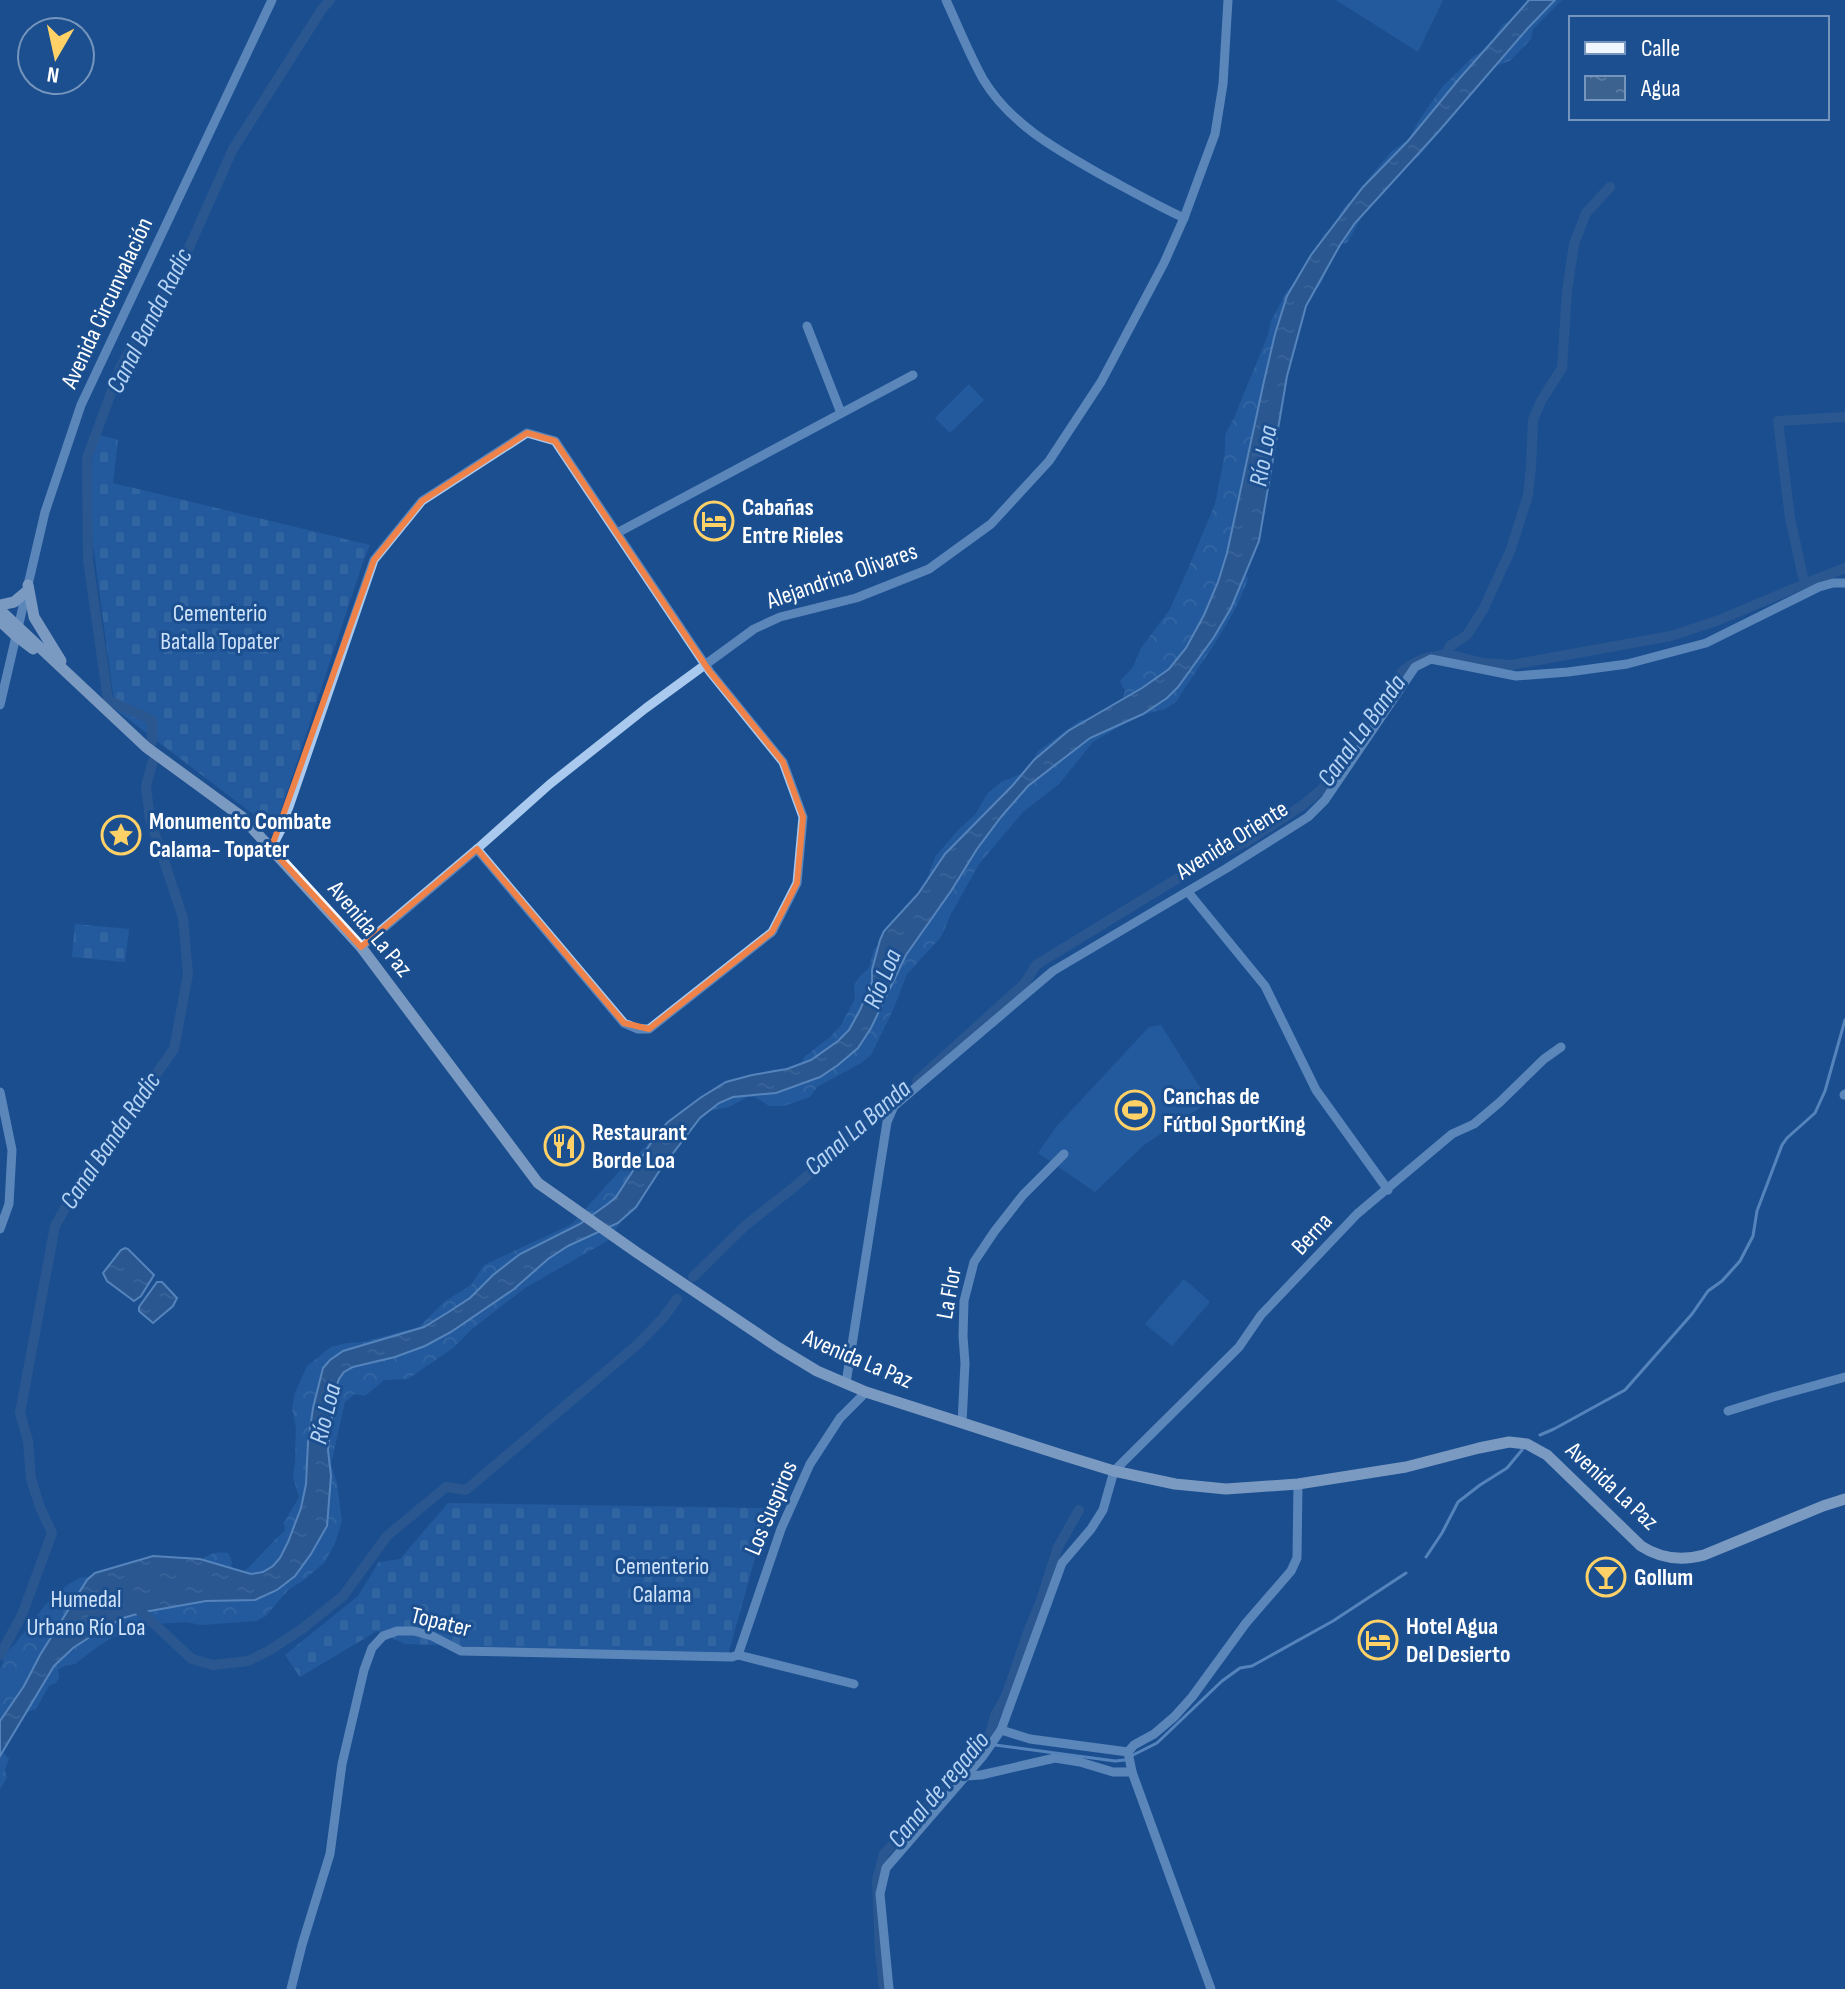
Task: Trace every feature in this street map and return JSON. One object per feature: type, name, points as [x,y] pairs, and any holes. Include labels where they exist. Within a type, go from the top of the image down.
[{"type":"main road","points":[[0,608],[14,602],[27,588]]},
{"type":"main road","points":[[27,588],[37,623],[72,679]]},
{"type":"main road","name":"Avenida La Paz","points":[[0,608],[17,631]]},
{"type":"main road","name":"Avenida La Paz","points":[[0,621],[17,631],[63,670],[146,747],[242,817],[361,947],[538,1183],[636,1252],[817,1371],[866,1392],[1114,1471],[1175,1484],[1226,1489],[1298,1484],[1394,1469],[1502,1443],[1519,1442],[1547,1455],[1641,1546],[1659,1555],[1679,1559],[1704,1555],[1845,1499]]},
{"type":"street","name":"Avenida Circunvalación","points":[[0,705],[53,487],[81,405],[272,0]]},
{"type":"street","points":[[946,0],[984,80],[1012,116],[1039,138],[1077,161],[1184,218]]},
{"type":"street","name":"Alejandrina Olivares","points":[[361,947],[550,784],[754,629],[780,617],[856,598],[929,569],[991,524],[1049,461],[1101,382],[1164,263],[1184,218],[1215,134],[1223,84],[1228,0]]},
{"type":"street","points":[[807,326],[841,413]]},
{"type":"street","points":[[617,533],[913,375]]},
{"type":"street","points":[[271,849],[281,830],[374,560],[422,501],[527,433],[555,441],[705,664],[783,762],[803,817],[797,883],[772,932],[649,1029],[631,1028],[477,849]]},
{"type":"street","name":"Avenida Oriente","points":[[846,1383],[887,1122],[894,1106],[1053,971],[1308,817],[1325,800],[1415,667],[1431,659],[1516,676],[1627,664],[1706,643],[1819,587],[1845,583]]},
{"type":"street","points":[[1188,892],[1265,986],[1316,1090],[1388,1190]]},
{"type":"street","name":"Berna","points":[[1114,1471],[1239,1347],[1261,1315],[1357,1214],[1452,1134],[1474,1124],[1561,1047]]},
{"type":"street","points":[[0,1092],[12,1150],[9,1204],[0,1229]]},
{"type":"street","name":"La Flor","points":[[962,1423],[964,1301],[974,1262],[1023,1195],[1064,1154]]},
{"type":"street","points":[[1728,1411],[1845,1377]]},
{"type":"street","name":"Los Suspiros","points":[[738,1655],[781,1529],[810,1464],[840,1418],[866,1392]]},
{"type":"street","points":[[889,1989],[880,1894],[886,1868],[983,1756],[1001,1730],[1062,1563],[1103,1510],[1114,1471]]},
{"type":"street","points":[[1128,1752],[1164,1726],[1192,1697],[1246,1623],[1291,1571],[1297,1558],[1298,1484]]},
{"type":"street","name":"Topater","points":[[291,1989],[330,1854],[342,1764],[364,1670],[372,1648],[383,1636],[397,1631],[414,1631],[432,1636],[461,1651],[738,1655],[854,1684]]},
{"type":"street","points":[[1001,1730],[1030,1739],[1128,1752]]},
{"type":"street","points":[[1128,1752],[1132,1772],[1211,1989]]},
{"type":"street","points":[[966,1776],[1055,1758],[1113,1772],[1132,1772]]},
{"type":"highlighted area","points":[[527,433],[555,441],[710,672],[783,762],[803,817],[797,883],[772,932],[649,1029],[624,1023],[477,849],[361,947],[271,849],[374,560],[422,501]]},
{"type":"green space","points":[[1336,0],[1443,0],[1418,52]]},
{"type":"green space","name":"Humedal Urbano Río Loa","points":[[1528,0],[1562,0],[1533,29],[1531,39],[1511,60],[1497,66],[1480,81],[1419,156],[1397,171],[1365,211],[1347,243],[1338,244],[1321,284],[1308,299],[1276,371],[1264,515],[1258,523],[1243,570],[1248,579],[1225,627],[1176,702],[1165,709],[1137,716],[1093,742],[1059,784],[1023,812],[979,864],[941,937],[907,974],[871,1055],[817,1087],[810,1097],[784,1106],[769,1106],[755,1097],[747,1097],[729,1107],[686,1120],[609,1240],[525,1288],[472,1329],[453,1348],[408,1379],[384,1380],[365,1396],[355,1394],[345,1402],[331,1464],[342,1521],[325,1562],[288,1590],[266,1616],[256,1621],[154,1624],[114,1637],[75,1664],[58,1670],[56,1683],[49,1686],[36,1709],[27,1712],[14,1727],[2,1751],[9,1759],[5,1770],[7,1778],[0,1789],[0,1668],[3,1655],[46,1604],[79,1578],[157,1561],[164,1556],[198,1564],[212,1554],[228,1553],[232,1562],[230,1579],[243,1572],[285,1531],[284,1523],[299,1497],[293,1478],[296,1428],[292,1409],[295,1393],[307,1366],[331,1347],[419,1327],[444,1302],[471,1285],[484,1265],[572,1224],[623,1167],[673,1119],[706,1100],[720,1084],[766,1079],[769,1071],[775,1069],[786,1073],[800,1067],[804,1057],[841,1025],[855,999],[854,986],[869,968],[874,949],[925,885],[935,857],[975,815],[987,794],[1001,782],[1026,772],[1038,751],[1081,720],[1092,720],[1123,699],[1125,691],[1120,681],[1133,667],[1141,648],[1170,609],[1215,504],[1225,453],[1225,435],[1268,335],[1271,321],[1287,291],[1302,275],[1324,234],[1334,228],[1340,213],[1391,152],[1409,139],[1443,86],[1474,56],[1488,48],[1502,25],[1511,20]]},
{"type":"green space","points":[[969,384],[984,400],[950,433],[935,418]]},
{"type":"green space","name":"Cementerio Batalla Topater","points":[[96,434],[118,440],[113,483],[370,545],[273,834],[253,814],[115,709],[87,499]]},
{"type":"green space","points":[[75,924],[129,929],[125,962],[72,957]]},
{"type":"green space","name":"Canchas de Fútbol SportKing","points":[[1161,1025],[1209,1102],[1144,1145],[1095,1192],[1038,1153],[1056,1127],[1149,1027]]},
{"type":"green space","points":[[1184,1279],[1210,1302],[1172,1346],[1145,1324]]},
{"type":"green space","name":"Cementerio Calama","points":[[448,1503],[769,1508],[728,1655],[405,1644],[377,1631],[300,1677],[285,1655],[358,1596],[379,1562],[400,1559]]},
{"type":"water","name":"Río Loa","points":[[1529,0],[1555,0],[1355,223],[1306,306],[1287,376],[1259,541],[1231,608],[1178,687],[1143,714],[1090,738],[1028,786],[977,849],[906,955],[858,1048],[838,1065],[820,1077],[776,1093],[733,1097],[719,1103],[700,1118],[636,1207],[618,1223],[568,1246],[548,1259],[514,1289],[451,1332],[425,1346],[344,1372],[335,1390],[328,1450],[331,1476],[327,1526],[295,1576],[277,1590],[255,1600],[206,1601],[144,1612],[123,1618],[93,1635],[54,1666],[0,1756],[0,1721],[87,1580],[95,1573],[153,1556],[200,1559],[251,1574],[273,1566],[288,1542],[301,1508],[313,1408],[323,1368],[330,1360],[343,1351],[424,1327],[470,1298],[520,1254],[580,1224],[616,1197],[656,1135],[700,1098],[726,1082],[787,1069],[811,1060],[838,1041],[849,1030],[872,982],[872,970],[884,931],[918,894],[945,854],[1034,760],[1068,731],[1169,669],[1186,648],[1218,582],[1275,334],[1287,296],[1311,255],[1363,187],[1408,141]]},
{"type":"water","points":[[125,1248],[154,1275],[141,1296],[134,1301],[107,1281],[103,1273]]},
{"type":"water","points":[[157,1282],[162,1282],[177,1298],[173,1306],[153,1323],[139,1311],[139,1307]]},
{"type":"waterway","name":"Canal Banda Radic","points":[[152,742],[152,720],[108,700],[88,560],[87,458],[121,366],[187,252],[233,149],[330,0]]},
{"type":"waterway","points":[[1447,654],[1450,646],[1467,635],[1484,608],[1511,549],[1528,495],[1533,420],[1562,368],[1567,291],[1574,244],[1586,213],[1610,187]]},
{"type":"waterway","name":"Canal La Banda","points":[[917,1081],[1025,983],[1036,965],[1211,858],[1246,842],[1322,789],[1362,728],[1409,666],[1423,659],[1447,654],[1483,663],[1511,665],[1671,636],[1719,620],[1807,583],[1790,518],[1778,421],[1845,417]]},
{"type":"waterway","points":[[1807,583],[1845,568]]},
{"type":"waterway","name":"Canal Banda Radic","points":[[0,1655],[22,1615],[52,1533],[31,1479],[28,1441],[20,1413],[55,1226],[82,1178],[174,1049],[188,974],[183,918],[150,819],[146,786],[153,761]]},
{"type":"waterway","points":[[1540,1435],[1625,1390],[1692,1314],[1708,1291],[1740,1261],[1753,1236],[1757,1211],[1782,1145],[1815,1113],[1825,1091],[1845,1020]]},
{"type":"waterway","name":"Canal La Banda","points":[[693,1277],[746,1225],[899,1097]]},
{"type":"waterway","points":[[134,1605],[192,1659],[213,1665],[248,1661],[270,1650],[343,1596],[387,1536],[446,1487],[466,1490],[638,1344],[677,1299]]},
{"type":"waterway","points":[[1426,1557],[1458,1502],[1507,1468],[1522,1450]]},
{"type":"waterway","name":"Canal de regadio","points":[[884,1989],[877,1880],[884,1854],[990,1734],[1058,1547],[1079,1510]]},
{"type":"waterway","points":[[1131,1756],[1157,1743],[1222,1681],[1240,1668],[1252,1666],[1333,1621],[1406,1573]]},
{"type":"waterway","points":[[995,1745],[1125,1760]]},
{"type":"place","name":"Cabañas Entre Rieles","points":[[714,521]]},
{"type":"place","name":"Monumento Combate Calama- Topater","points":[[121,835]]},
{"type":"place","name":"Canchas de Fútbol SportKing","points":[[1135,1110]]},
{"type":"place","name":"Restaurant Borde Loa","points":[[564,1146]]},
{"type":"place","name":"Gollum","points":[[1606,1577]]},
{"type":"place","name":"Hotel Agua Del Desierto","points":[[1378,1640]]}]
